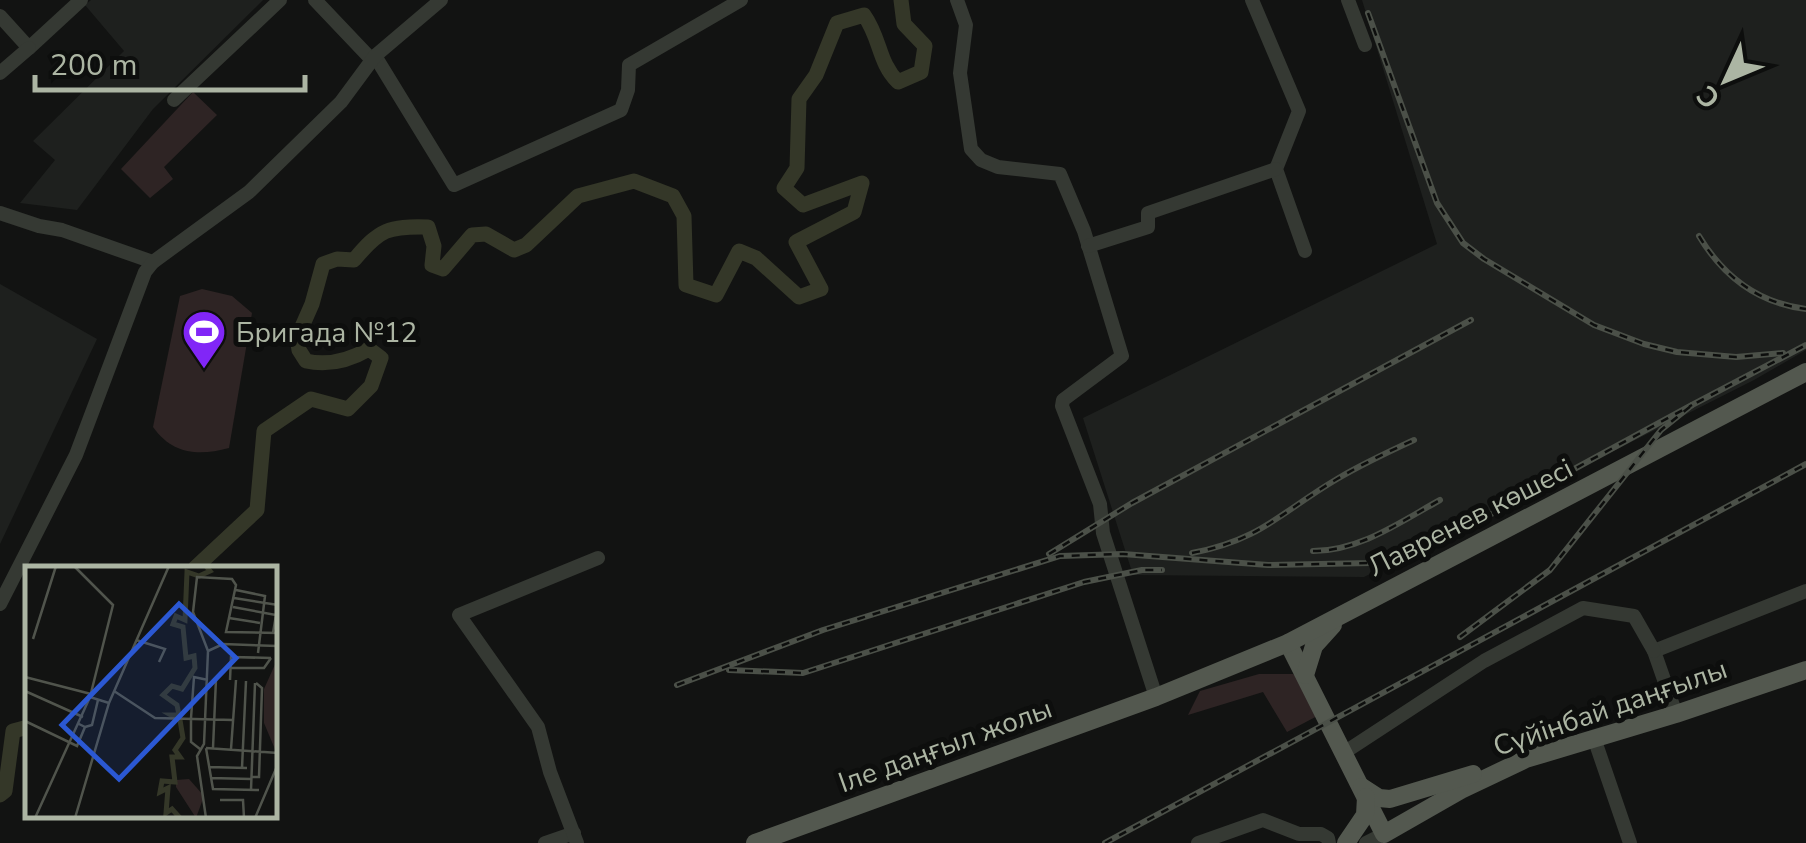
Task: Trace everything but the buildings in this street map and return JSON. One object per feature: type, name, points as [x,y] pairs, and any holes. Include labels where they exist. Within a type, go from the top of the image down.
[{"type":"main road","name":"Лавренев көшесі","points":[[1155,698],[1288,643],[1806,372]]},
{"type":"main road","points":[[1304,676],[1314,646],[1351,609]]},
{"type":"main road","points":[[1288,643],[1384,834]]},
{"type":"main road","name":"Сүйінбай даңғылы","points":[[1384,834],[1460,790],[1526,759],[1806,670]]},
{"type":"main road","name":"Іле даңғыл жолы","points":[[755,843],[1155,698]]},
{"type":"main road","points":[[1364,791],[1390,800],[1526,759]]},
{"type":"main road","points":[[1346,843],[1366,815],[1364,791]]},
{"type":"street","points":[[0,73],[81,0]]},
{"type":"street","points":[[174,100],[280,0]]},
{"type":"street","points":[[316,0],[374,58],[454,185],[621,110],[630,65],[740,0]]},
{"type":"street","points":[[0,604],[76,455],[145,272],[153,262],[249,192],[341,102],[374,58],[441,0]]},
{"type":"street","points":[[956,0],[966,24],[960,73],[970,150],[998,167],[1060,174],[1088,246],[1122,356],[1063,400],[1062,406],[1100,504],[1106,543],[1155,698]]},
{"type":"street","points":[[1252,0],[1299,111],[1276,169],[1305,251]]},
{"type":"street","points":[[1348,0],[1365,45]]},
{"type":"street","points":[[0,16],[29,48]]},
{"type":"street","points":[[1088,246],[1148,227],[1148,212],[1276,169]]},
{"type":"street","points":[[0,213],[153,262]]},
{"type":"street","points":[[545,843],[576,838],[550,772],[538,727],[458,615],[598,558]]},
{"type":"street","points":[[1654,651],[1806,590]]},
{"type":"street","points":[[1345,752],[1484,661],[1583,608],[1634,616],[1654,651],[1676,714]]},
{"type":"street","points":[[1594,738],[1630,843]]},
{"type":"street","points":[[1198,843],[1264,820],[1299,834],[1321,834],[1329,843]]},
{"type":"street","points":[[1366,843],[1384,834]]},
{"type":"shaded area","points":[[91,0],[263,0],[153,109],[77,210],[20,203],[55,160],[33,141],[124,51],[85,5]]},
{"type":"shaded area","points":[[1362,0],[1806,0],[1806,350],[1364,577],[1133,575],[1083,418],[1437,244]]},
{"type":"shaded area","points":[[193,92],[217,115],[164,167],[173,179],[150,198],[121,169]]},
{"type":"shaded area","points":[[0,284],[97,339],[0,544]]},
{"type":"shaded area","name":"Бригада №12","points":[[202,289],[232,296],[252,313],[229,448],[197,452],[169,443],[153,427],[180,296]]},
{"type":"shaded area","points":[[1259,674],[1293,674],[1301,679],[1321,714],[1287,732],[1263,692],[1188,715],[1200,691]]},
{"type":"waterway","points":[[197,566],[257,510],[264,431],[311,399],[348,409],[371,386],[381,358],[369,349],[339,361],[306,361],[297,338],[323,264],[337,259],[354,260],[386,232],[428,227],[434,246],[432,265],[443,269],[472,235],[486,234],[514,250],[526,245],[578,196],[634,181],[673,196],[684,216],[686,285],[716,295],[739,251],[756,258],[799,297],[821,289],[796,242],[854,212],[862,183],[803,205],[784,188],[797,168],[799,99],[816,75],[837,23],[864,15],[898,82],[921,72],[925,46],[904,24],[901,0]]},
{"type":"waterway","points":[[0,795],[5,791],[13,731],[25,728]]},
{"type":"railway","points":[[1368,13],[1437,203],[1463,243],[1594,325],[1644,344],[1677,352],[1736,357],[1783,353]]},
{"type":"railway","points":[[1699,236],[1719,263],[1757,294],[1806,309]]},
{"type":"railway","points":[[1049,554],[1132,503],[1471,320]]},
{"type":"railway","points":[[1460,637],[1550,570],[1661,430],[1692,405],[1806,345]]},
{"type":"railway","points":[[677,685],[823,630],[1060,556],[1123,554],[1268,565],[1371,563],[1425,550],[1692,405]]},
{"type":"railway","points":[[1192,553],[1253,533],[1346,474],[1414,440]]},
{"type":"railway","points":[[1105,843],[1806,464]]},
{"type":"railway","points":[[1313,551],[1363,541],[1440,500]]},
{"type":"railway","points":[[729,670],[803,673],[1084,582],[1142,570],[1162,570]]},
{"type":"place","name":"Бригада №12","points":[[204,370]]}]
